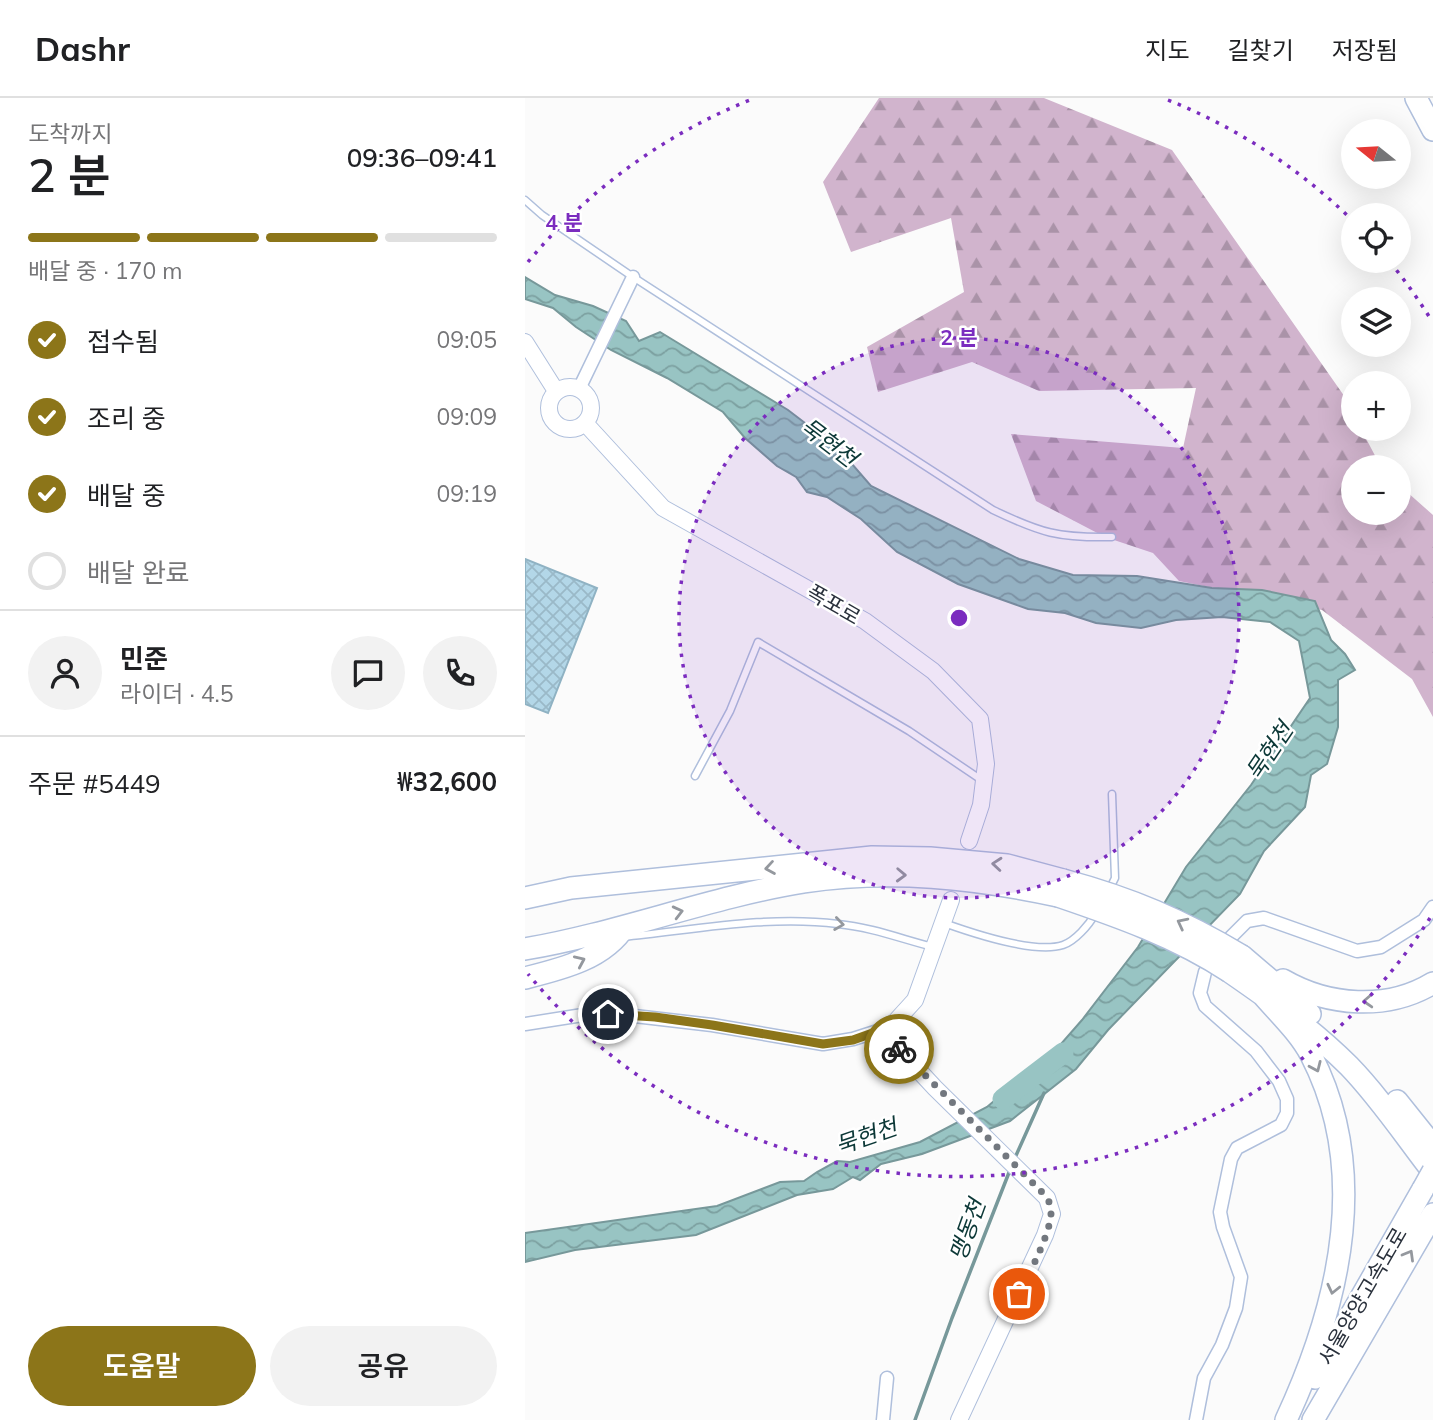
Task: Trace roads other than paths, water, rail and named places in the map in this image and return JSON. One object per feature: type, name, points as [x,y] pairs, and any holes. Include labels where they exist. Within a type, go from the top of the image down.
[{"type":"highway","points":[[1416,98],[1433,130]]},
{"type":"highway","points":[[525,898],[571,888],[872,857],[930,858],[1007,865],[1060,888]]},
{"type":"highway","points":[[525,949],[622,932],[805,882],[890,875],[1060,888],[1144,905],[1212,938],[1291,1027],[1310,1054],[1327,1089],[1339,1134],[1345,1190],[1344,1221],[1334,1285],[1288,1420]]},
{"type":"highway","points":[[525,978],[562,969],[596,954],[622,932]]},
{"type":"highway","points":[[1236,964],[1296,988],[1336,1000],[1369,1002],[1396,998],[1433,983]]},
{"type":"highway","points":[[1236,964],[1288,993],[1401,1104],[1433,1146]]},
{"type":"highway","points":[[1261,993],[1288,1012],[1349,1066],[1398,1124],[1428,1180]]},
{"type":"highway","name":"서울양양고속도로","points":[[1288,1420],[1428,1180]]},
{"type":"highway","name":"서울양양고속도로","points":[[1313,1420],[1433,1213]]},
{"type":"highway","points":[[1322,1420],[1350,1357]]},
{"type":"main road","points":[[525,342],[557,391]]},
{"type":"main road","points":[[579,388],[590,401],[591,409],[585,423],[568,429],[555,423],[550,417],[548,406],[557,391],[579,388]]},
{"type":"main road","name":"폭포로","points":[[585,423],[663,508],[865,621],[933,671],[980,719],[986,764],[981,805],[969,841]]},
{"type":"main road","points":[[951,900],[915,1000],[895,1022],[881,1030],[935,1088],[1036,1186],[1051,1205],[1052,1214],[1045,1235],[959,1420]]},
{"type":"street","points":[[579,388],[633,277]]},
{"type":"street","points":[[1196,1420],[1204,1378],[1236,1308],[1241,1277],[1220,1212],[1231,1158],[1237,1148],[1281,1125],[1287,1113],[1287,1099],[1279,1081],[1256,1051],[1205,1006],[1200,993],[1205,972],[1247,921],[1264,918],[1357,951],[1381,947],[1424,920],[1433,907]]},
{"type":"street","points":[[525,1024],[589,1014],[626,1015],[712,1025],[823,1044],[853,1040],[881,1030]]},
{"type":"street","points":[[883,1420],[887,1378]]},
{"type":"lane","points":[[525,201],[633,277],[993,510],[1030,528],[1052,535],[1074,538],[1112,537]]},
{"type":"lane","points":[[695,776],[730,711],[758,642],[909,731],[984,782]]},
{"type":"lane","points":[[942,922],[974,934],[1048,949],[1067,944],[1090,922],[1115,878],[1112,794]]},
{"type":"lane","points":[[622,932],[769,921],[819,922],[872,930],[933,947]]},
{"type":"water","points":[[525,277],[555,295],[593,306],[626,321],[639,341],[660,332],[788,410],[839,449],[871,486],[1019,559],[1073,575],[1137,576],[1212,588],[1262,590],[1315,601],[1331,640],[1345,654],[1355,670],[1338,680],[1338,727],[1327,764],[1311,775],[1305,807],[1264,851],[1240,894],[1108,1030],[1076,1069],[1010,1121],[922,1154],[881,1164],[860,1180],[853,1177],[833,1189],[797,1195],[696,1235],[575,1250],[525,1262],[525,1233],[717,1206],[780,1182],[804,1181],[837,1161],[850,1162],[920,1142],[987,1107],[1001,1095],[1038,1075],[1138,947],[1186,867],[1251,785],[1310,698],[1299,641],[1270,622],[1222,617],[1176,620],[1141,628],[1096,623],[1065,613],[1028,609],[958,584],[897,552],[861,519],[827,497],[807,492],[796,477],[777,466],[745,438],[723,412],[667,378],[611,350],[553,308],[525,299]]},
{"type":"waterway","name":"묵현천","points":[[1003,1099],[1063,1053]]},
{"type":"waterway","name":"맹동천","points":[[1014,1160],[1044,1093]]},
{"type":"waterway","name":"맹동천","points":[[915,1420],[1010,1170]]}]
